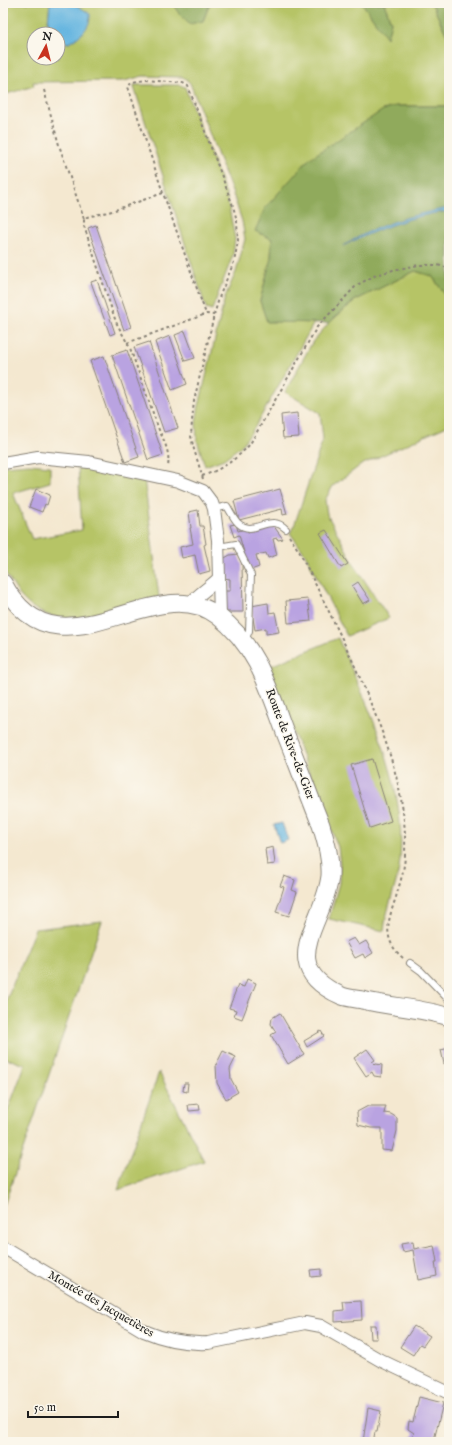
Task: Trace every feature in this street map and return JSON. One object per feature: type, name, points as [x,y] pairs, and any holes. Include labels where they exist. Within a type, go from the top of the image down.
[{"type":"main road","name":"Route de Rive-de-Gier","points":[[3,583],[16,603],[26,613],[44,623],[62,626],[88,624],[149,608],[176,604],[190,604],[199,606],[220,617],[244,641],[257,662],[268,686],[321,825],[327,846],[330,876],[326,895],[308,942],[308,966],[315,978],[327,988],[343,996],[377,1004],[439,1013],[449,1017]]},
{"type":"street","points":[[3,462],[38,457],[89,462],[178,481],[203,491],[212,503],[214,509],[218,547],[220,617]]},
{"type":"street","points":[[190,604],[196,596],[218,579]]},
{"type":"street","name":"Montée des Jacquetières","points":[[3,1247],[144,1332],[160,1338],[192,1344],[208,1343],[305,1323],[320,1326],[380,1360],[449,1393]]},
{"type":"lane","points":[[214,509],[227,506],[238,523],[250,528],[274,522],[280,524],[286,530]]},
{"type":"lane","points":[[218,547],[236,544],[251,575],[249,630],[244,641]]},
{"type":"lane","points":[[410,964],[421,971],[449,1000]]},
{"type":"path","points":[[203,491],[202,476],[191,436],[194,401],[214,315],[220,295],[234,262],[238,241],[237,221],[233,206],[188,86],[183,82],[146,80],[132,82],[128,87],[163,193],[206,314]]},
{"type":"path","points":[[44,90],[59,145],[84,220],[84,226],[116,322],[130,348],[168,452],[169,459],[166,478]]},
{"type":"path","points":[[84,220],[87,217],[163,193]]},
{"type":"path","points":[[202,476],[213,472],[240,455],[250,444],[317,327],[357,285],[376,275],[419,265],[438,265],[449,268]]},
{"type":"path","points":[[127,342],[206,314],[214,315]]},
{"type":"path","points":[[286,530],[302,558],[361,679],[396,770],[404,814],[406,854],[401,878],[389,916],[388,934],[391,943],[397,952],[410,964]]},
{"type":"green space","points":[[3,3],[50,3],[48,26],[26,26],[26,66],[66,66],[66,42],[69,43],[78,5],[73,3],[175,3],[177,11],[203,21],[210,3],[362,3],[387,37],[391,22],[384,3],[431,3],[449,40],[449,106],[396,106],[272,239],[271,258],[260,301],[267,321],[314,323],[255,427],[242,445],[224,459],[205,466],[197,440],[196,423],[198,410],[225,297],[236,272],[245,239],[242,221],[234,197],[190,83],[183,77],[143,76],[124,81],[33,82],[34,86],[3,95]]},
{"type":"green space","points":[[175,3],[210,3],[203,21],[190,24],[177,11]]},
{"type":"green space","points":[[362,3],[384,3],[391,22],[387,38]]},
{"type":"green space","points":[[431,3],[449,3],[449,40],[433,6]]},
{"type":"green space","points":[[134,85],[180,85],[185,87],[227,197],[235,239],[233,255],[212,310],[206,308]]},
{"type":"green space","points":[[396,106],[449,106],[449,359],[447,352],[446,296],[432,276],[415,271],[354,301],[329,323],[267,322],[260,301],[271,258],[272,239],[255,231],[265,208],[309,159],[383,110]]},
{"type":"green space","points":[[415,271],[432,276],[446,296],[447,352],[449,359],[449,425],[361,465],[333,486],[325,500],[327,514],[355,566],[389,618],[347,636],[305,554],[290,533],[294,526],[323,439],[320,413],[285,392],[313,341],[329,323],[354,301]]},
{"type":"green space","points":[[29,464],[50,466],[50,482],[13,493],[32,539],[82,530],[78,467],[144,478],[159,597],[101,615],[80,618],[61,618],[43,613],[27,602],[9,579],[2,564],[3,466]]},
{"type":"green space","points":[[338,638],[373,718],[391,774],[397,802],[401,831],[400,860],[384,931],[329,919],[339,883],[340,864],[338,847],[268,667]]},
{"type":"green space","points":[[102,921],[3,1208],[3,1123],[25,1065],[3,1057],[3,1009],[35,929]]},
{"type":"green space","points":[[159,1072],[204,1161],[118,1190]]},
{"type":"water","points":[[50,3],[75,5],[90,14],[87,27],[81,34],[69,43],[66,42],[66,26],[48,26]]},
{"type":"water","points":[[449,208],[449,211],[421,216],[394,224],[343,246],[367,232],[407,217]]},
{"type":"water","points":[[282,823],[288,840],[280,843],[274,825]]},
{"type":"building","points":[[96,225],[131,327],[124,330],[88,228]]},
{"type":"building","points":[[97,280],[115,333],[110,335],[91,282]]},
{"type":"building","points":[[185,331],[195,358],[185,361],[175,335]]},
{"type":"building","points":[[170,336],[187,384],[172,390],[155,342]]},
{"type":"building","points":[[149,342],[178,428],[164,432],[134,347]]},
{"type":"building","points":[[127,350],[163,455],[148,460],[112,355]]},
{"type":"building","points":[[104,356],[139,457],[125,462],[90,361]]},
{"type":"building","points":[[297,413],[299,437],[283,438],[281,415]]},
{"type":"building","points":[[36,489],[50,495],[47,505],[45,504],[42,512],[29,507]]},
{"type":"building","points":[[280,489],[287,514],[283,515],[282,509],[239,520],[234,501]]},
{"type":"building","points":[[198,510],[200,526],[203,526],[206,544],[204,545],[210,571],[199,574],[195,555],[182,558],[180,547],[193,544],[189,512]]},
{"type":"building","points":[[236,524],[238,531],[245,529],[248,532],[273,525],[283,539],[273,539],[277,555],[268,558],[266,553],[256,555],[259,567],[251,570],[239,535],[234,537],[230,525]]},
{"type":"building","points":[[326,530],[348,564],[341,568],[320,533]]},
{"type":"building","points":[[238,554],[242,564],[243,612],[226,612],[224,591],[230,591],[230,579],[224,578],[223,559],[230,555]]},
{"type":"building","points":[[358,582],[370,600],[363,604],[352,586]]},
{"type":"building","points":[[308,599],[311,621],[288,623],[286,601]]},
{"type":"building","points":[[268,603],[269,613],[275,612],[279,632],[266,634],[266,628],[255,630],[251,606]]},
{"type":"building","points":[[372,759],[391,821],[370,828],[351,765]]},
{"type":"building","points":[[273,847],[275,864],[267,865],[265,849]]},
{"type":"building","points":[[284,876],[295,880],[292,890],[297,892],[289,916],[276,912],[284,887],[280,886]]},
{"type":"building","points":[[354,938],[359,945],[366,941],[373,953],[365,958],[363,954],[355,958],[346,942]]},
{"type":"building","points":[[247,979],[256,983],[242,1019],[234,1016],[236,1010],[229,1008],[238,985],[244,987]]},
{"type":"building","points":[[280,1013],[304,1054],[288,1064],[271,1035],[276,1032],[271,1024],[272,1018]]},
{"type":"building","points":[[321,1031],[324,1036],[307,1047],[304,1041]]},
{"type":"building","points":[[449,1048],[449,1068],[447,1063],[444,1064],[441,1050]]},
{"type":"building","points":[[367,1049],[375,1060],[372,1062],[375,1065],[382,1065],[381,1077],[374,1076],[372,1072],[366,1076],[354,1058]]},
{"type":"building","points":[[223,1051],[236,1057],[230,1069],[231,1079],[238,1092],[226,1099],[217,1083],[216,1065]]},
{"type":"building","points":[[184,1083],[188,1083],[187,1092],[183,1091]]},
{"type":"building","points":[[199,1104],[200,1110],[189,1111],[188,1105]]},
{"type":"building","points":[[368,1106],[386,1106],[384,1113],[391,1114],[397,1118],[397,1131],[392,1151],[382,1150],[382,1128],[371,1128],[358,1125],[357,1112]]},
{"type":"building","points":[[413,1242],[414,1249],[434,1245],[437,1262],[435,1262],[437,1276],[418,1280],[413,1250],[403,1252],[401,1244]]},
{"type":"building","points":[[321,1269],[321,1276],[311,1277],[310,1270]]},
{"type":"building","points":[[361,1301],[362,1320],[335,1322],[335,1311],[344,1310],[343,1302]]},
{"type":"building","points":[[370,1325],[376,1325],[377,1339],[371,1339]]},
{"type":"building","points":[[414,1326],[430,1336],[423,1346],[420,1344],[413,1355],[400,1347]]},
{"type":"building","points":[[419,1397],[443,1403],[434,1440],[431,1439],[430,1442],[420,1442],[412,1438],[414,1433],[408,1429],[409,1421],[413,1422]]},
{"type":"building","points":[[368,1408],[381,1411],[377,1432],[375,1432],[373,1442],[363,1442]]}]
